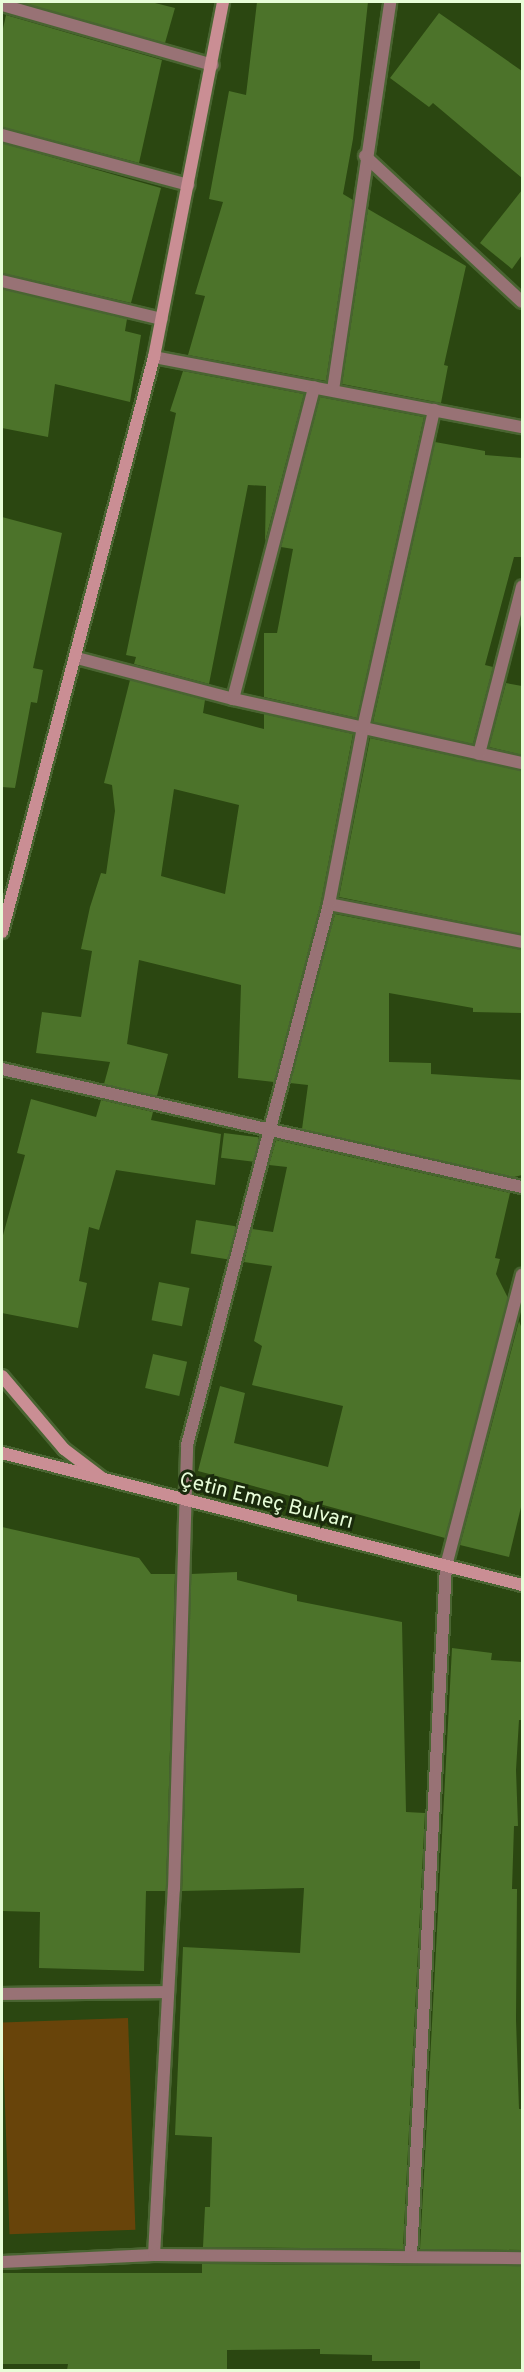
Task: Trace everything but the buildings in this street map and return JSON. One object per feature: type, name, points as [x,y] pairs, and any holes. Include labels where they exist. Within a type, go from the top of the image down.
[{"type":"street","points":[[2,932],[77,658],[154,357],[213,65],[223,2]]},
{"type":"street","points":[[333,390],[365,156],[390,2]]},
{"type":"street","points":[[2,5],[213,65]]},
{"type":"street","points":[[2,135],[188,185]]},
{"type":"street","points":[[365,156],[522,302]]},
{"type":"street","points":[[2,281],[162,319]]},
{"type":"street","points":[[154,357],[522,427]]},
{"type":"street","points":[[233,699],[314,387]]},
{"type":"street","points":[[154,2255],[168,1992],[183,1502],[187,1445],[272,1129],[329,904],[363,728],[434,410]]},
{"type":"street","points":[[479,754],[522,586]]},
{"type":"street","points":[[77,658],[233,699],[522,764]]},
{"type":"street","points":[[329,904],[522,942]]},
{"type":"street","points":[[2,1069],[522,1186]]},
{"type":"street","points":[[411,2256],[446,1566],[522,1275]]},
{"type":"street","points":[[2,1376],[26,1408],[64,1449],[108,1482]]},
{"type":"street","name":"Çetin Emeç Bulvarı","points":[[2,1453],[183,1502],[522,1585]]},
{"type":"street","points":[[2,1994],[168,1992]]},
{"type":"street","points":[[2,2262],[154,2255],[522,2258]]},
{"type":"shaded area","points":[[128,2018],[135,2230],[9,2234],[2,2022]]}]
